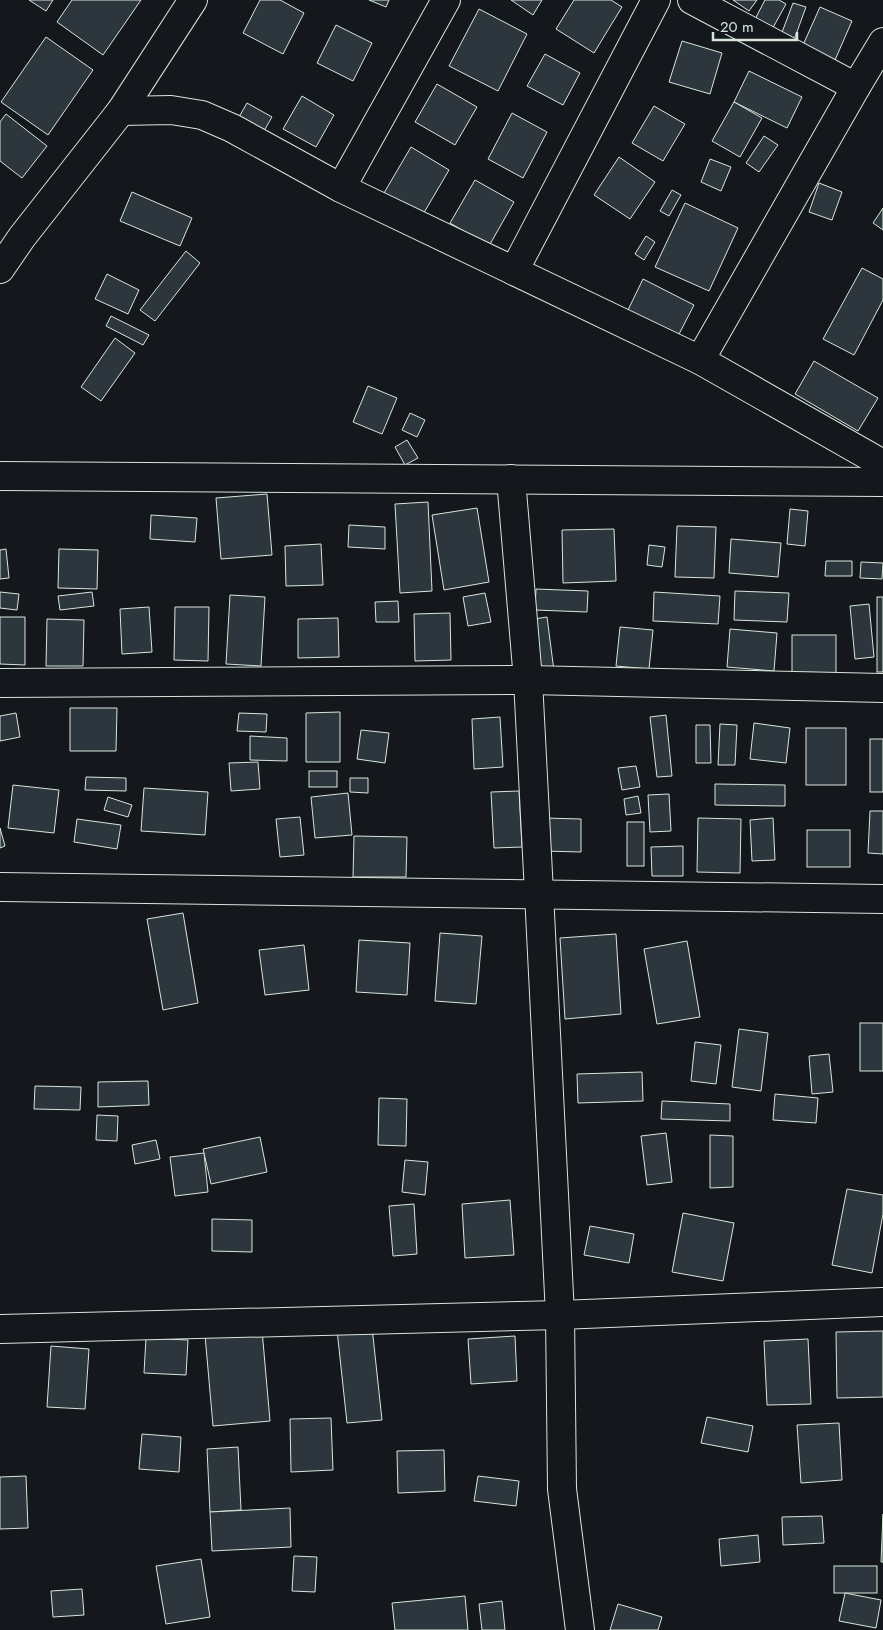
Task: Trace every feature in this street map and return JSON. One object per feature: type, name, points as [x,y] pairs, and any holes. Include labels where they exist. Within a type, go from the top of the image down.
[{"type":"street","points":[[0,269],[11,237],[121,111],[193,0]]},
{"type":"street","points":[[341,188],[446,0]]},
{"type":"street","points":[[514,271],[656,0]]},
{"type":"street","points":[[692,0],[856,86]]},
{"type":"street","points":[[700,360],[883,42]]},
{"type":"street","points":[[121,111],[171,110],[202,115],[232,128],[341,188],[700,360],[883,464]]},
{"type":"street","points":[[0,476],[883,482]]},
{"type":"street","points":[[511,479],[528,680],[539,893],[560,1315],[562,1489],[580,1630]]},
{"type":"street","points":[[0,683],[528,680],[883,688]]},
{"type":"street","points":[[0,887],[883,899]]},
{"type":"street","points":[[0,1329],[560,1315],[883,1302]]},
{"type":"building","points":[[29,0],[53,0],[46,11]]},
{"type":"building","points":[[72,0],[141,0],[103,55],[57,22]]},
{"type":"building","points":[[260,0],[280,0],[304,13],[283,54],[243,33]]},
{"type":"building","points":[[369,0],[389,0],[386,7]]},
{"type":"building","points":[[511,0],[542,0],[533,15]]},
{"type":"building","points":[[574,0],[611,0],[622,7],[594,53],[556,29]]},
{"type":"building","points":[[733,0],[757,0],[749,11]]},
{"type":"building","points":[[765,0],[779,0],[786,4],[770,33],[753,23]]},
{"type":"building","points":[[793,3],[806,7],[794,40],[781,35]]},
{"type":"building","points":[[820,7],[852,21],[835,60],[803,45]]},
{"type":"building","points":[[479,9],[527,34],[498,91],[449,66]]},
{"type":"building","points":[[336,25],[372,43],[353,81],[317,63]]},
{"type":"building","points":[[46,37],[93,70],[48,135],[1,102]]},
{"type":"building","points":[[682,41],[722,53],[710,94],[669,82]]},
{"type":"building","points":[[545,54],[580,73],[563,105],[527,86]]},
{"type":"building","points":[[749,71],[802,97],[787,128],[734,102]]},
{"type":"building","points":[[437,84],[477,107],[455,145],[415,122]]},
{"type":"building","points":[[302,96],[334,115],[316,147],[283,129]]},
{"type":"building","points":[[734,102],[762,118],[740,157],[712,141]]},
{"type":"building","points":[[247,103],[272,117],[261,136],[236,122]]},
{"type":"building","points":[[654,106],[685,124],[663,161],[632,143]]},
{"type":"building","points":[[512,113],[547,132],[523,178],[488,159]]},
{"type":"building","points":[[6,114],[47,146],[22,178],[0,161],[0,122]]},
{"type":"building","points":[[764,136],[778,145],[759,172],[746,163]]},
{"type":"building","points":[[411,147],[449,170],[422,216],[384,193]]},
{"type":"building","points":[[619,157],[655,182],[630,219],[594,195]]},
{"type":"building","points":[[710,159],[731,167],[721,191],[701,182]]},
{"type":"building","points":[[475,180],[514,202],[489,246],[450,223]]},
{"type":"building","points":[[819,183],[842,192],[832,220],[809,212]]},
{"type":"building","points":[[672,190],[681,195],[669,216],[660,211]]},
{"type":"building","points":[[132,192],[192,218],[180,246],[120,221]]},
{"type":"building","points":[[685,203],[738,228],[709,291],[655,267]]},
{"type":"building","points":[[883,208],[883,230],[873,223]]},
{"type":"building","points":[[646,236],[655,242],[644,260],[635,254]]},
{"type":"building","points":[[186,251],[200,263],[155,321],[140,310]]},
{"type":"building","points":[[862,268],[883,279],[883,300],[854,355],[823,339]]},
{"type":"building","points":[[107,274],[139,290],[128,314],[95,299]]},
{"type":"building","points":[[643,279],[694,305],[677,338],[627,312]]},
{"type":"building","points":[[111,316],[149,335],[143,345],[106,326]]},
{"type":"building","points":[[115,338],[135,353],[101,401],[81,387]]},
{"type":"building","points":[[814,361],[878,398],[858,431],[795,394]]},
{"type":"building","points":[[368,386],[397,398],[382,434],[353,422]]},
{"type":"building","points":[[410,413],[425,420],[417,437],[402,430]]},
{"type":"building","points":[[407,440],[418,458],[405,465],[395,447]]},
{"type":"building","points":[[267,494],[272,555],[221,559],[216,498]]},
{"type":"building","points":[[428,502],[432,591],[400,593],[395,504]]},
{"type":"building","points":[[477,508],[489,582],[444,590],[432,515]]},
{"type":"building","points":[[790,509],[808,511],[805,546],[787,544]]},
{"type":"building","points":[[151,515],[197,518],[195,542],[150,539]]},
{"type":"building","points":[[349,525],[385,527],[385,549],[348,547]]},
{"type":"building","points":[[677,526],[716,527],[714,578],[675,577]]},
{"type":"building","points":[[614,529],[616,581],[563,583],[562,530]]},
{"type":"building","points":[[731,539],[781,543],[778,577],[729,573]]},
{"type":"building","points":[[321,544],[323,585],[286,586],[285,546]]},
{"type":"building","points":[[649,545],[665,547],[662,567],[647,565]]},
{"type":"building","points":[[6,549],[9,578],[0,579],[0,550]]},
{"type":"building","points":[[59,549],[98,550],[97,589],[58,588]]},
{"type":"building","points":[[826,561],[852,561],[852,576],[825,576]]},
{"type":"building","points":[[861,562],[883,563],[882,579],[860,578]]},
{"type":"building","points":[[536,589],[588,591],[587,612],[535,610]]},
{"type":"building","points":[[735,591],[789,593],[787,622],[734,620]]},
{"type":"building","points":[[0,592],[19,594],[17,610],[0,608]]},
{"type":"building","points":[[92,592],[94,606],[60,610],[58,596]]},
{"type":"building","points":[[654,592],[720,596],[718,624],[653,621]]},
{"type":"building","points":[[485,593],[491,622],[468,626],[463,597]]},
{"type":"building","points":[[230,595],[265,597],[261,666],[226,664]]},
{"type":"building","points":[[877,597],[883,597],[883,672],[877,672]]},
{"type":"building","points":[[398,601],[399,622],[376,622],[375,602]]},
{"type":"building","points":[[869,604],[874,657],[855,659],[850,606]]},
{"type":"building","points":[[149,607],[152,652],[122,654],[120,609]]},
{"type":"building","points":[[175,607],[209,607],[208,661],[174,660]]},
{"type":"building","points":[[450,613],[451,660],[415,661],[414,614]]},
{"type":"building","points":[[0,617],[25,617],[25,665],[0,664]]},
{"type":"building","points":[[547,617],[554,671],[535,673],[528,620]]},
{"type":"building","points":[[338,618],[339,657],[298,658],[298,619]]},
{"type":"building","points":[[47,619],[84,620],[83,666],[46,666]]},
{"type":"building","points":[[620,627],[653,630],[649,669],[616,666]]},
{"type":"building","points":[[730,629],[777,633],[774,671],[727,667]]},
{"type":"building","points":[[792,635],[836,635],[836,673],[792,673]]},
{"type":"building","points":[[70,708],[117,708],[116,751],[70,751]]},
{"type":"building","points":[[340,712],[340,762],[306,762],[306,713]]},
{"type":"building","points":[[16,713],[20,737],[0,741],[0,716]]},
{"type":"building","points":[[239,713],[267,714],[266,732],[237,731]]},
{"type":"building","points":[[666,715],[672,776],[657,777],[650,717]]},
{"type":"building","points":[[500,717],[503,767],[474,769],[472,719]]},
{"type":"building","points":[[754,723],[790,728],[786,763],[750,759]]},
{"type":"building","points":[[720,724],[737,725],[735,765],[718,765]]},
{"type":"building","points":[[696,725],[710,725],[711,763],[696,763]]},
{"type":"building","points":[[806,728],[846,728],[846,785],[806,785]]},
{"type":"building","points":[[361,730],[389,733],[385,763],[357,759]]},
{"type":"building","points":[[250,736],[287,738],[287,761],[250,760]]},
{"type":"building","points":[[870,739],[883,739],[883,792],[870,792]]},
{"type":"building","points":[[258,762],[260,789],[231,791],[229,763]]},
{"type":"building","points":[[636,766],[640,787],[622,790],[618,768]]},
{"type":"building","points":[[309,771],[337,771],[337,787],[309,787]]},
{"type":"building","points":[[86,777],[126,778],[126,791],[85,790]]},
{"type":"building","points":[[350,778],[368,778],[368,793],[350,792]]},
{"type":"building","points":[[715,784],[785,785],[785,806],[715,805]]},
{"type":"building","points":[[13,785],[59,790],[54,833],[8,828]]},
{"type":"building","points":[[144,788],[208,792],[205,835],[141,831]]},
{"type":"building","points":[[519,791],[522,847],[494,848],[491,792]]},
{"type":"building","points":[[348,793],[352,835],[315,838],[311,797]]},
{"type":"building","points":[[669,794],[671,831],[650,832],[648,795]]},
{"type":"building","points":[[638,796],[641,813],[626,815],[624,799]]},
{"type":"building","points":[[108,797],[132,805],[128,817],[104,810]]},
{"type":"building","points":[[870,811],[883,811],[883,854],[868,853]]},
{"type":"building","points":[[300,817],[304,855],[280,857],[276,819]]},
{"type":"building","points":[[544,818],[581,819],[581,852],[543,851]]},
{"type":"building","points":[[698,818],[741,819],[740,873],[697,872]]},
{"type":"building","points":[[773,818],[775,860],[752,861],[750,820]]},
{"type":"building","points":[[77,819],[121,825],[117,849],[74,842]]},
{"type":"building","points":[[627,822],[644,822],[644,866],[627,866]]},
{"type":"building","points":[[0,828],[5,846],[0,848]]},
{"type":"building","points":[[807,830],[850,830],[850,867],[807,867]]},
{"type":"building","points":[[354,836],[407,837],[406,877],[353,877]]},
{"type":"building","points":[[683,846],[683,876],[652,876],[651,847]]},
{"type":"building","points":[[183,913],[198,1003],[163,1010],[147,919]]},
{"type":"building","points":[[440,933],[482,936],[476,1004],[435,1001]]},
{"type":"building","points":[[616,934],[621,1014],[565,1019],[560,938]]},
{"type":"building","points":[[359,940],[410,943],[407,995],[356,992]]},
{"type":"building","points":[[687,941],[700,1017],[657,1024],[644,949]]},
{"type":"building","points":[[304,945],[309,990],[265,995],[259,950]]},
{"type":"building","points":[[860,1023],[883,1023],[883,1071],[860,1071]]},
{"type":"building","points":[[739,1029],[768,1033],[761,1091],[732,1087]]},
{"type":"building","points":[[695,1042],[721,1045],[716,1084],[691,1081]]},
{"type":"building","points":[[829,1054],[833,1092],[812,1094],[809,1056]]},
{"type":"building","points":[[642,1072],[643,1101],[578,1103],[577,1074]]},
{"type":"building","points":[[148,1081],[149,1105],[98,1107],[98,1082]]},
{"type":"building","points":[[35,1086],[81,1087],[80,1110],[34,1109]]},
{"type":"building","points":[[775,1094],[818,1098],[816,1123],[773,1120]]},
{"type":"building","points":[[379,1098],[407,1099],[406,1146],[378,1145]]},
{"type":"building","points":[[662,1101],[730,1104],[730,1121],[661,1119]]},
{"type":"building","points":[[97,1115],[118,1116],[117,1141],[96,1140]]},
{"type":"building","points":[[666,1133],[672,1182],[647,1185],[641,1136]]},
{"type":"building","points":[[710,1135],[733,1136],[733,1187],[710,1188]]},
{"type":"building","points":[[260,1137],[267,1172],[211,1184],[203,1149]]},
{"type":"building","points":[[156,1140],[160,1159],[135,1164],[132,1145]]},
{"type":"building","points":[[204,1153],[208,1192],[175,1196],[170,1157]]},
{"type":"building","points":[[405,1160],[428,1162],[425,1195],[402,1192]]},
{"type":"building","points":[[847,1189],[883,1195],[883,1214],[872,1273],[832,1265]]},
{"type":"building","points":[[510,1200],[514,1255],[465,1258],[462,1204]]},
{"type":"building","points":[[414,1204],[417,1254],[393,1256],[389,1206]]},
{"type":"building","points":[[683,1213],[734,1223],[723,1281],[672,1272]]},
{"type":"building","points":[[212,1219],[252,1220],[252,1252],[212,1251]]},
{"type":"building","points":[[590,1226],[634,1234],[629,1263],[584,1255]]},
{"type":"building","points":[[372,1327],[382,1420],[347,1423],[337,1330]]},
{"type":"building","points":[[262,1330],[270,1421],[213,1426],[205,1335]]},
{"type":"building","points":[[883,1331],[883,1397],[837,1398],[836,1332]]},
{"type":"building","points":[[515,1336],[517,1381],[471,1384],[468,1339]]},
{"type":"building","points":[[146,1338],[188,1340],[186,1375],[144,1373]]},
{"type":"building","points":[[808,1339],[811,1404],[767,1405],[764,1341]]},
{"type":"building","points":[[51,1346],[89,1349],[85,1409],[47,1407]]},
{"type":"building","points":[[707,1417],[753,1426],[748,1452],[701,1443]]},
{"type":"building","points":[[331,1418],[333,1470],[291,1472],[290,1419]]},
{"type":"building","points":[[839,1423],[842,1480],[801,1483],[797,1425]]},
{"type":"building","points":[[142,1434],[181,1437],[179,1472],[139,1469]]},
{"type":"building","points":[[238,1447],[241,1510],[210,1512],[207,1449]]},
{"type":"building","points":[[444,1450],[445,1491],[398,1493],[397,1451]]},
{"type":"building","points":[[26,1476],[28,1528],[0,1529],[0,1477]]},
{"type":"building","points":[[478,1476],[519,1481],[516,1506],[474,1501]]},
{"type":"building","points":[[290,1508],[291,1547],[212,1551],[210,1512]]},
{"type":"building","points":[[883,1514],[883,1562],[881,1562]]},
{"type":"building","points":[[822,1516],[824,1543],[783,1545],[782,1517]]},
{"type":"building","points":[[758,1535],[760,1562],[721,1566],[719,1539]]},
{"type":"building","points":[[294,1556],[317,1557],[315,1592],[292,1591]]},
{"type":"building","points":[[201,1559],[210,1617],[166,1624],[156,1566]]},
{"type":"building","points":[[834,1566],[877,1566],[877,1593],[834,1593]]},
{"type":"building","points":[[82,1589],[84,1615],[53,1617],[51,1591]]},
{"type":"building","points":[[845,1593],[881,1600],[876,1628],[839,1621]]},
{"type":"building","points":[[465,1596],[468,1630],[395,1630],[392,1603]]},
{"type":"building","points":[[502,1601],[505,1630],[482,1630],[479,1604]]},
{"type":"building","points":[[618,1604],[662,1617],[658,1630],[610,1630]]}]
